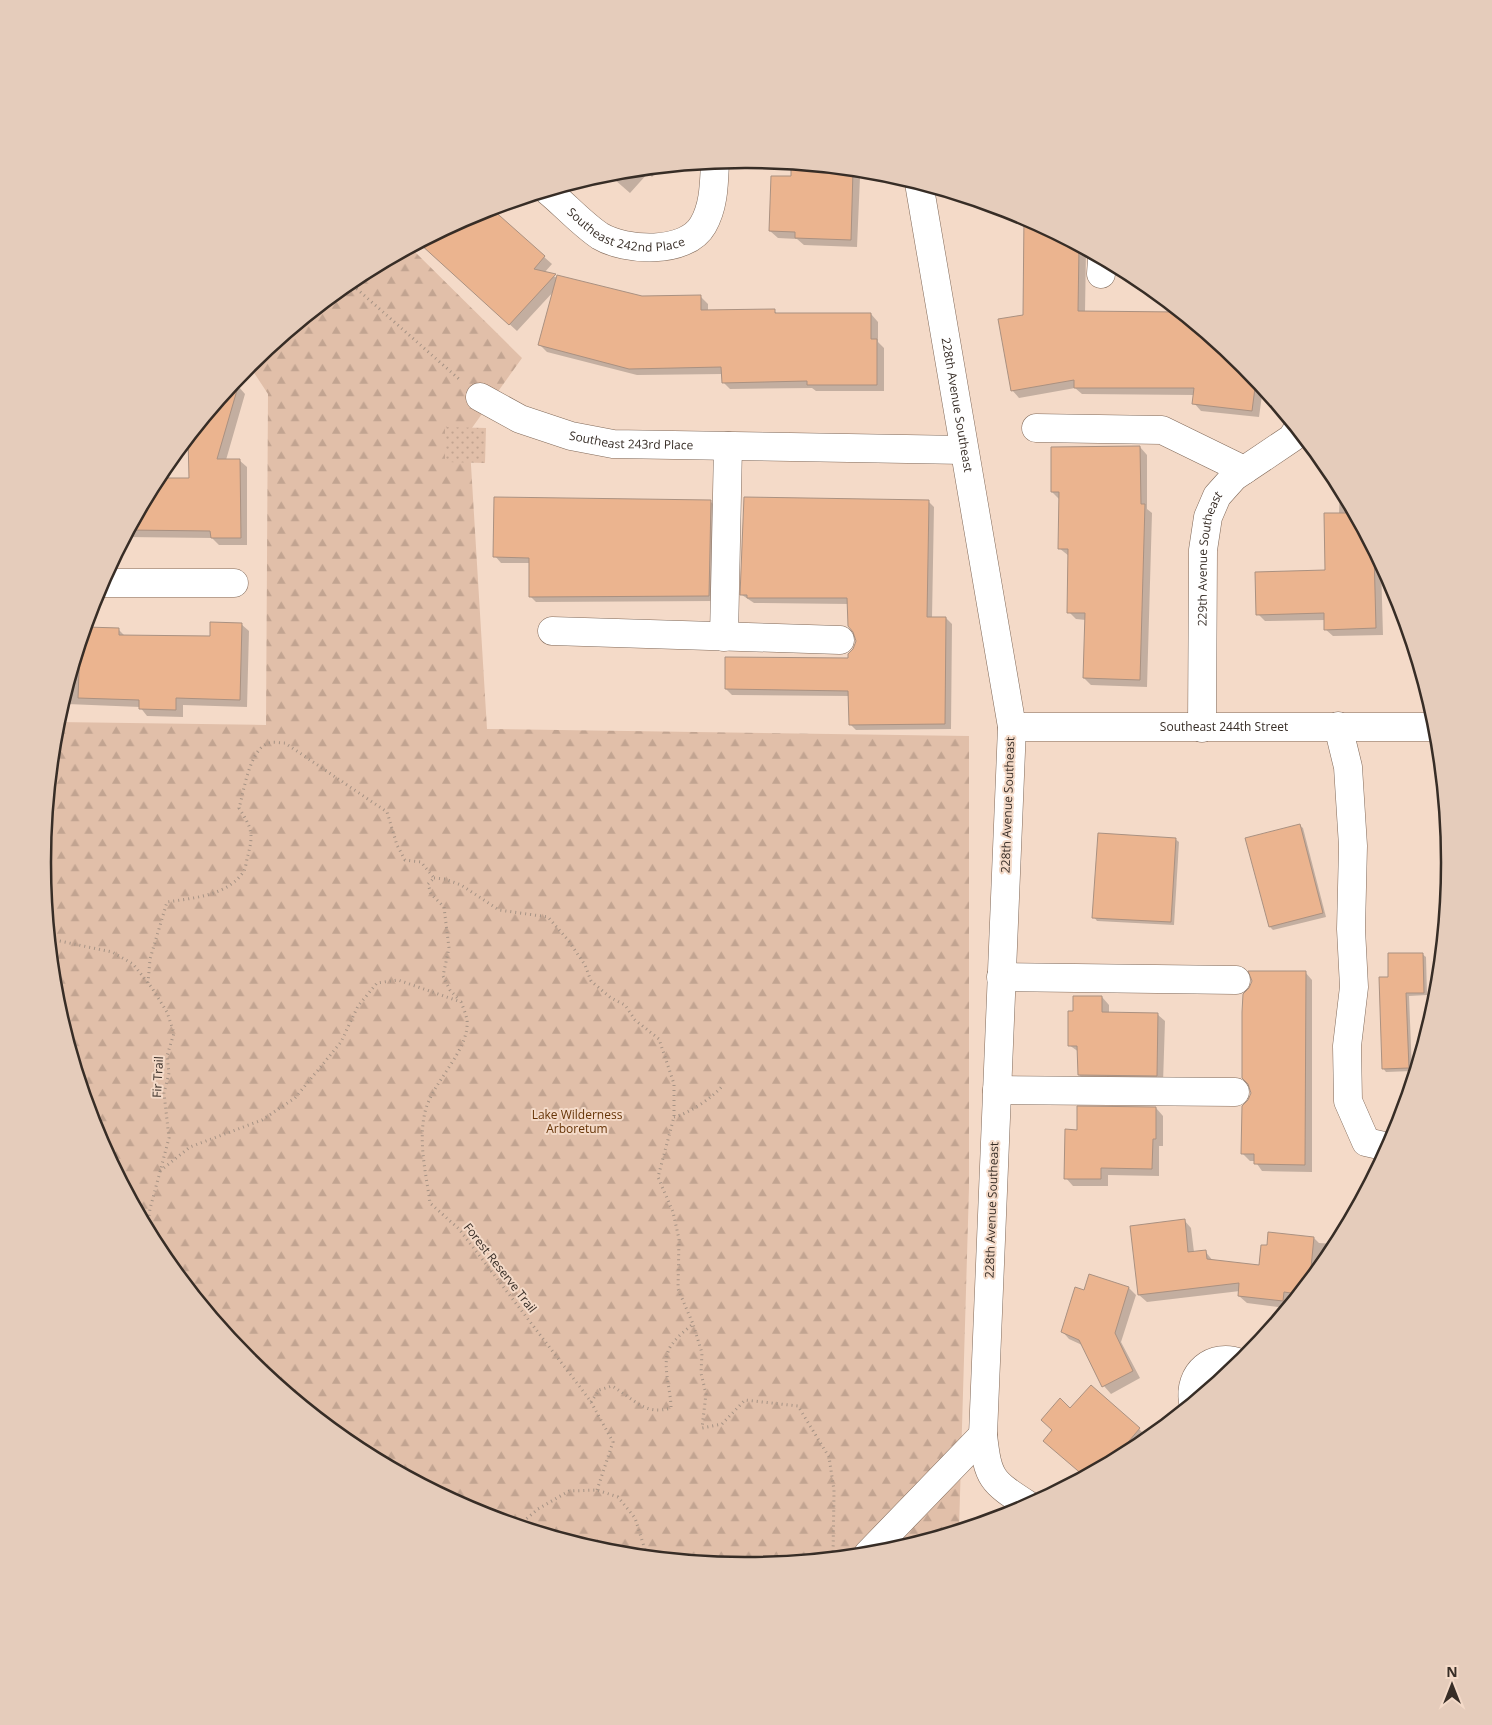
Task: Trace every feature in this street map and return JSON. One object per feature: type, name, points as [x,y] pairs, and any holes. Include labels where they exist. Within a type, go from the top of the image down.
[{"type":"street","name":"Southeast 242nd Place","points":[[553,195],[600,236],[631,247],[662,247],[687,239],[702,227],[713,195],[715,169]]},
{"type":"street","name":"228th Avenue Southeast","points":[[920,190],[1012,727],[983,1435],[986,1466],[995,1481],[1020,1500]]},
{"type":"street","name":"Southeast 243rd Place","points":[[480,397],[520,419],[571,436],[613,444],[964,450]]},
{"type":"street","points":[[1036,428],[1162,430],[1244,470]]},
{"type":"street","name":"229th Avenue Southeast","points":[[1202,728],[1202,550],[1208,517],[1216,496],[1234,477],[1293,436]]},
{"type":"street","points":[[724,637],[728,446]]},
{"type":"street","points":[[110,584],[234,582]]},
{"type":"street","points":[[552,631],[840,640]]},
{"type":"street","points":[[1338,726],[1348,767],[1353,846],[1351,929],[1354,986],[1347,1046],[1348,1101],[1366,1142],[1380,1145]]},
{"type":"street","name":"Southeast 244th Street","points":[[1012,727],[1427,727]]},
{"type":"street","points":[[1001,978],[1236,980]]},
{"type":"street","points":[[997,1090],[1235,1092]]},
{"type":"street","points":[[1193,1395],[1192,1386],[1197,1374],[1206,1364],[1219,1359],[1232,1359]]},
{"type":"street","points":[[877,1545],[983,1435]]},
{"type":"path","points":[[356,288],[480,397]]},
{"type":"path","points":[[148,983],[150,959],[167,902],[201,897],[226,888],[243,873],[249,851],[251,828],[239,808],[257,751],[267,743],[285,743],[387,812],[397,845],[405,860],[421,862],[434,878],[446,879],[461,885],[499,910],[548,917],[580,957],[591,981],[611,998],[625,1004],[635,1020],[659,1039],[674,1084],[674,1117],[658,1178],[672,1212],[679,1239],[678,1289],[693,1324],[702,1353],[701,1373],[706,1394],[702,1428],[722,1424],[745,1400],[798,1406],[830,1457],[834,1490],[833,1551]]},
{"type":"path","name":"Forest Reserve Trail","points":[[434,878],[428,884],[431,894],[444,907],[448,923],[449,948],[444,976],[450,990],[462,1002],[467,1021],[460,1049],[430,1095],[425,1113],[421,1143],[430,1203],[459,1229],[591,1402],[613,1442],[597,1490]]},
{"type":"path","name":"Fir Trail","points":[[56,940],[112,952],[133,964],[167,1012],[174,1033],[167,1056],[169,1073],[164,1093],[169,1138],[149,1218]]},
{"type":"path","points":[[160,1172],[190,1147],[262,1120],[295,1098],[341,1042],[358,1006],[377,982],[398,980],[459,1000]]},
{"type":"path","points":[[674,1117],[686,1114],[698,1103],[715,1094],[723,1085]]},
{"type":"path","points":[[591,1402],[599,1390],[612,1386],[644,1408],[657,1412],[671,1408],[671,1389],[665,1359],[672,1343],[693,1324]]},
{"type":"path","points":[[524,1520],[538,1509],[569,1491],[597,1490],[618,1497],[635,1518],[645,1549]]},
{"type":"green space","name":"Lake Wilderness Arboretum","points":[[415,252],[522,358],[469,432],[487,729],[969,736],[969,1188],[959,1523],[926,1534],[882,1544],[837,1551],[791,1556],[701,1556],[610,1544],[566,1534],[480,1504],[439,1486],[360,1440],[323,1414],[288,1385],[224,1321],[168,1248],[144,1210],[104,1128],[88,1086],[65,998],[57,953],[51,862],[57,772],[66,722],[266,725],[268,394],[254,372],[255,371],[323,311],[360,285]]},
{"type":"green space","points":[[445,427],[486,428],[485,463],[445,462]]},
{"type":"building","points":[[791,169],[853,176],[851,240],[795,238],[795,232],[769,231],[771,176],[791,176]]},
{"type":"building","points":[[498,214],[545,256],[534,269],[556,274],[509,325],[424,247]]},
{"type":"building","points":[[1024,226],[1079,253],[1078,311],[1170,312],[1204,340],[1255,390],[1252,411],[1192,404],[1194,388],[1074,388],[1074,380],[1011,391],[998,319],[1023,315]]},
{"type":"building","points":[[557,275],[642,296],[701,295],[701,310],[775,309],[775,313],[871,313],[871,339],[877,339],[877,385],[807,385],[807,381],[722,383],[721,367],[629,369],[538,345]]},
{"type":"building","points":[[237,390],[217,459],[240,459],[241,538],[211,538],[210,531],[136,530],[167,478],[189,478],[188,449]]},
{"type":"building","points":[[1140,446],[1141,504],[1145,504],[1140,680],[1083,678],[1085,613],[1067,613],[1068,549],[1058,549],[1059,492],[1051,492],[1051,447]]},
{"type":"building","points":[[494,497],[711,500],[709,596],[529,597],[529,558],[493,557]]},
{"type":"building","points":[[744,497],[929,500],[927,617],[946,617],[945,724],[849,725],[848,691],[725,689],[725,657],[848,658],[848,654],[853,649],[856,641],[853,632],[848,626],[847,598],[747,598],[747,595],[740,595]]},
{"type":"building","points":[[1324,513],[1347,513],[1374,567],[1376,628],[1324,630],[1324,613],[1256,615],[1255,572],[1325,570]]},
{"type":"building","points":[[210,622],[242,623],[240,700],[176,698],[176,710],[139,709],[139,700],[78,698],[79,669],[92,627],[119,628],[119,635],[210,636]]},
{"type":"building","points":[[1300,824],[1323,913],[1269,927],[1245,838]]},
{"type":"building","points":[[1098,833],[1176,838],[1171,922],[1092,918]]},
{"type":"building","points":[[1388,953],[1423,953],[1424,993],[1406,993],[1409,1068],[1382,1069],[1379,977],[1388,977]]},
{"type":"building","points":[[1248,971],[1306,971],[1305,1165],[1254,1164],[1254,1154],[1241,1154],[1242,1106],[1248,1100],[1251,1093],[1248,1084],[1242,1078],[1243,994],[1249,988],[1252,981]]},
{"type":"building","points":[[1073,996],[1102,996],[1102,1012],[1158,1013],[1157,1076],[1078,1075],[1077,1046],[1068,1046],[1068,1011],[1073,1011]]},
{"type":"building","points":[[1077,1106],[1156,1107],[1156,1139],[1153,1139],[1152,1169],[1101,1168],[1101,1179],[1064,1179],[1065,1129],[1077,1130]]},
{"type":"building","points":[[1185,1219],[1188,1252],[1206,1250],[1207,1259],[1259,1265],[1261,1245],[1267,1245],[1268,1232],[1314,1237],[1311,1266],[1291,1293],[1284,1292],[1283,1301],[1238,1296],[1239,1283],[1138,1295],[1130,1226]]},
{"type":"building","points":[[1089,1274],[1129,1287],[1115,1333],[1133,1371],[1102,1387],[1079,1340],[1061,1332],[1075,1287],[1084,1290]]},
{"type":"building","points":[[1091,1385],[1140,1428],[1128,1443],[1079,1472],[1043,1441],[1052,1430],[1041,1420],[1060,1398],[1070,1408]]}]
